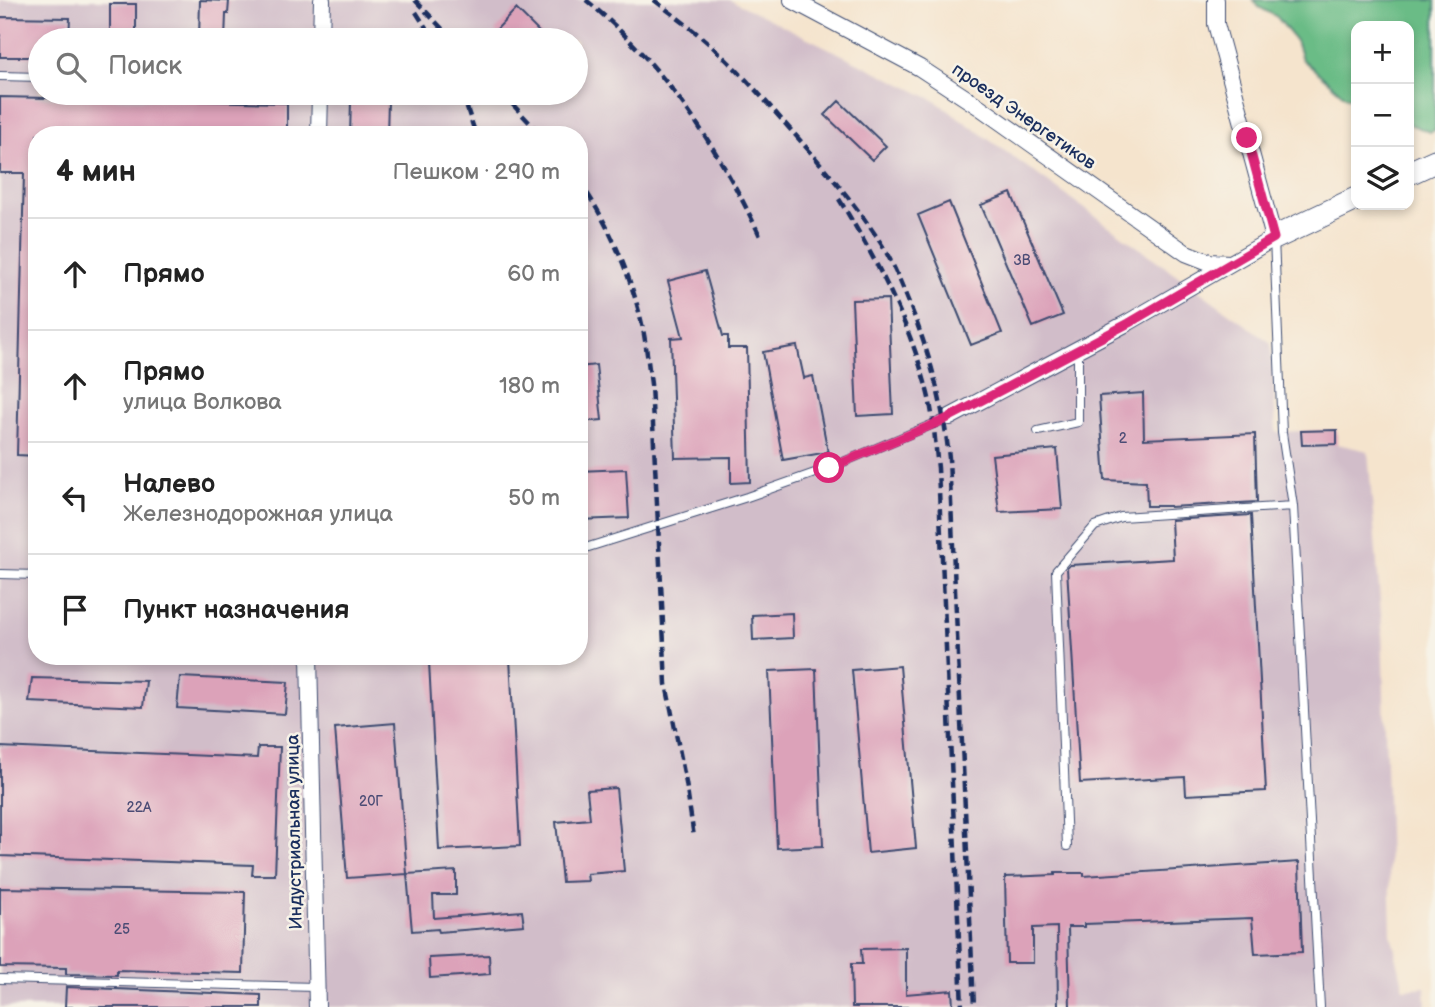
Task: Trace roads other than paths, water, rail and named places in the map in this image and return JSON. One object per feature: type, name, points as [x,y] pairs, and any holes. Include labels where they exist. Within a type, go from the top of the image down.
[{"type":"street","points":[[321,28],[322,0]]},
{"type":"street","name":"проезд Энергетиков","points":[[792,0],[920,68],[1186,253],[1209,262],[1230,263]]},
{"type":"street","points":[[1216,0],[1216,24],[1274,238]]},
{"type":"street","points":[[319,126],[320,105]]},
{"type":"street","points":[[1414,171],[1435,161]]},
{"type":"street","points":[[950,417],[1129,323],[1274,238],[1351,201]]},
{"type":"street","name":"Индустриальная улица","points":[[309,665],[317,1007]]},
{"type":"lane","points":[[0,76],[28,77]]},
{"type":"lane","points":[[1274,238],[1282,433],[1293,506],[1320,1007]]},
{"type":"lane","points":[[1038,431],[1077,422],[1078,350]]},
{"type":"lane","points":[[588,547],[829,468],[950,417]]},
{"type":"lane","points":[[1068,846],[1056,571],[1095,526],[1121,517],[1293,506]]},
{"type":"lane","points":[[0,574],[28,575]]},
{"type":"lane","points":[[0,979],[316,986]]},
{"type":"railway","points":[[415,0],[442,28]]},
{"type":"railway","points":[[586,0],[640,52],[686,108],[726,170],[760,236]]},
{"type":"railway","points":[[654,0],[704,40],[738,72],[850,200],[872,229],[892,264],[928,357],[939,396],[949,458],[974,1007]]},
{"type":"railway","points":[[416,12],[426,28]]},
{"type":"railway","points":[[466,105],[473,126]]},
{"type":"railway","points":[[513,105],[533,126]]},
{"type":"railway","points":[[588,195],[616,247],[631,284],[644,336],[651,384],[666,684],[694,837]]},
{"type":"railway","points":[[839,199],[879,269],[902,318],[921,368],[932,412],[938,468],[962,1007]]}]
